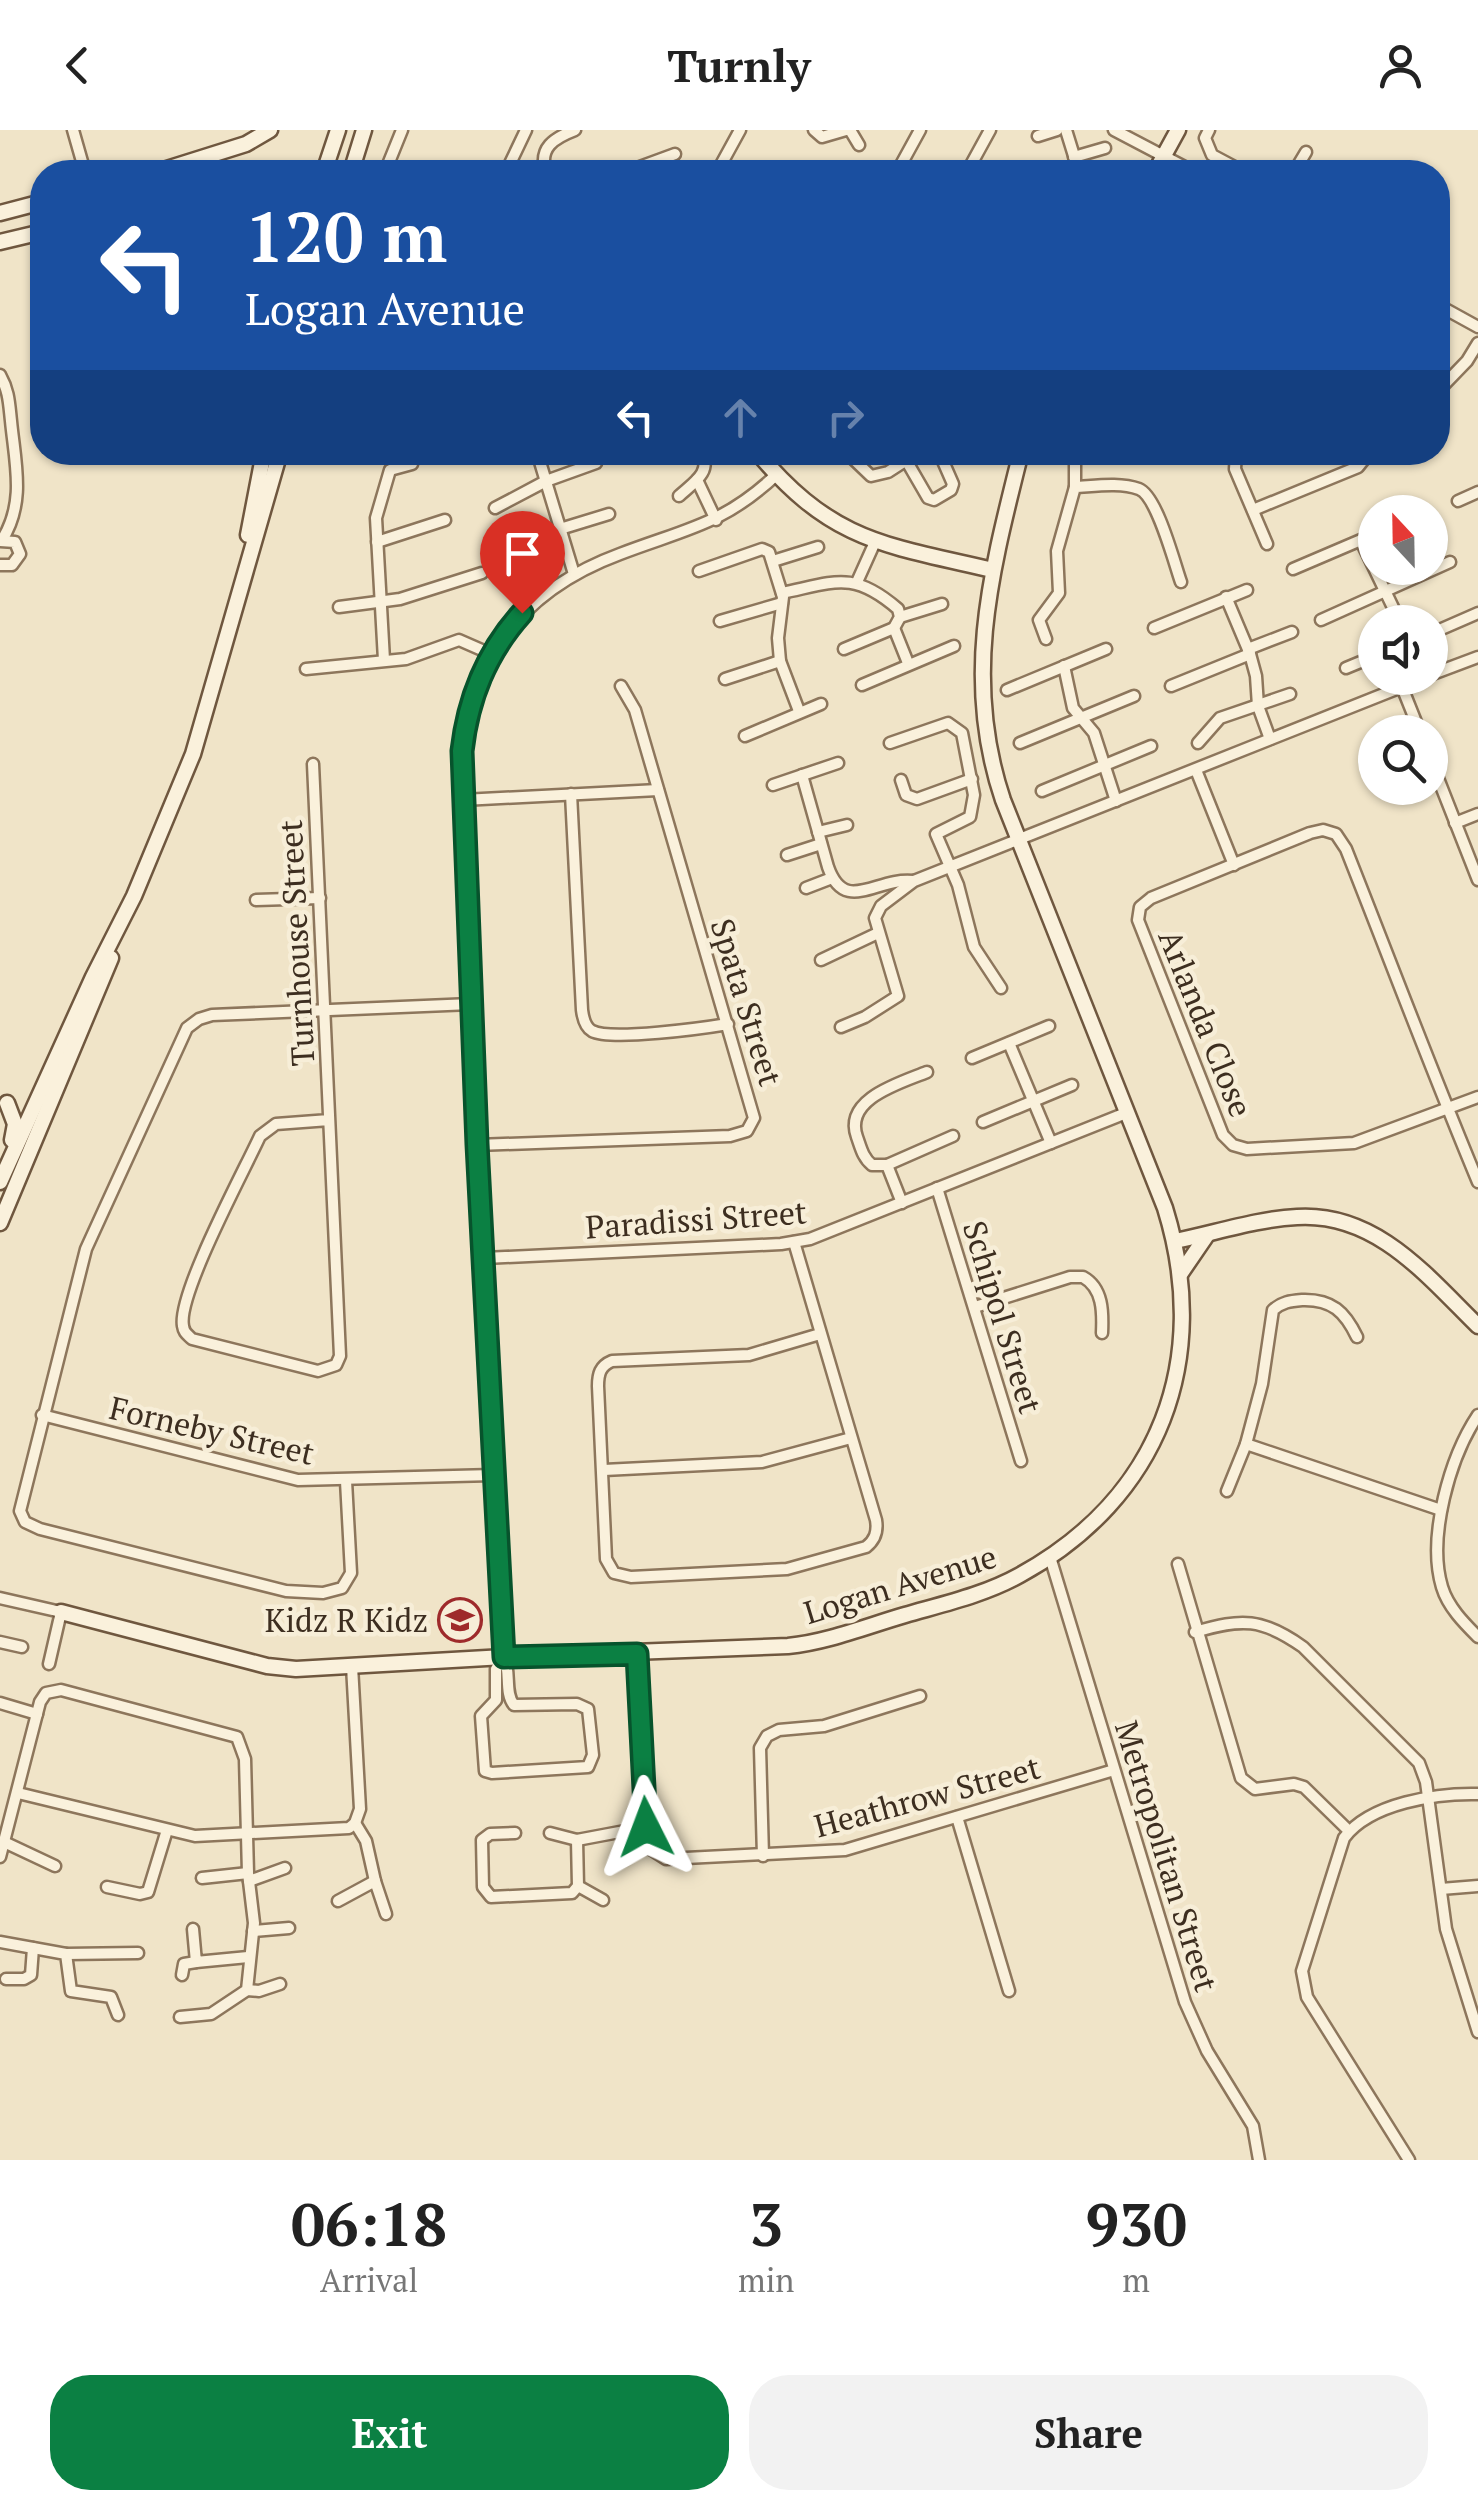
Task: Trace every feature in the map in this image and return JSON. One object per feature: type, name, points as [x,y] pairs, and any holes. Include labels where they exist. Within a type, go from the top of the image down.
[{"type":"street","points":[[73,130],[82,160]]},
{"type":"street","points":[[195,160],[246,144],[270,130]]},
{"type":"street","points":[[328,160],[338,130]]},
{"type":"street","points":[[355,160],[364,130]]},
{"type":"street","points":[[390,160],[402,130]]},
{"type":"street","points":[[512,160],[526,130]]},
{"type":"street","points":[[545,160],[550,143],[574,130]]},
{"type":"street","points":[[724,160],[740,130]]},
{"type":"street","points":[[814,130],[822,137],[848,130],[858,146]]},
{"type":"street","points":[[904,160],[920,130]]},
{"type":"street","points":[[974,160],[990,130]]},
{"type":"street","points":[[1038,136],[1057,130]]},
{"type":"street","points":[[1066,130],[1075,160]]},
{"type":"street","points":[[1114,130],[1172,160]]},
{"type":"street","points":[[1162,160],[1178,130]]},
{"type":"street","points":[[1209,130],[1205,138],[1212,155],[1220,160]]},
{"type":"street","points":[[1074,157],[1105,148]]},
{"type":"street","points":[[1301,160],[1306,152]]},
{"type":"street","points":[[659,160],[675,154]]},
{"type":"street","points":[[0,213],[30,205]]},
{"type":"street","points":[[0,242],[30,235]]},
{"type":"street","points":[[1450,312],[1478,328]]},
{"type":"street","points":[[1450,379],[1478,343]]},
{"type":"street","points":[[0,374],[9,394],[18,475],[14,519],[19,559],[4,566],[0,579]]},
{"type":"street","points":[[0,411],[11,421]]},
{"type":"street","points":[[240,585],[262,465]]},
{"type":"street","points":[[0,1222],[101,984],[192,754],[276,465]]},
{"type":"street","points":[[384,660],[377,512],[390,470],[408,465]]},
{"type":"street","points":[[541,465],[574,574]]},
{"type":"street","points":[[495,508],[546,481],[593,465]]},
{"type":"street","points":[[679,496],[697,480],[705,465]]},
{"type":"street","points":[[767,465],[812,508],[837,525],[875,542],[993,570]]},
{"type":"street","points":[[859,465],[870,476],[898,465]]},
{"type":"street","points":[[909,465],[928,498],[934,500],[953,484],[944,465]]},
{"type":"street","name":"Logan Avenue","points":[[0,1598],[267,1666],[296,1669],[808,1643],[980,1593],[1020,1576],[1102,1516],[1154,1442],[1168,1411],[1183,1320],[1181,1273],[1175,1241],[999,788],[982,708],[982,640],[993,570],[1018,465]]},
{"type":"street","points":[[1046,639],[1039,620],[1059,593],[1057,551],[1075,486],[1074,465]]},
{"type":"street","points":[[1233,465],[1267,544]]},
{"type":"street","points":[[1253,510],[1359,465]]},
{"type":"street","points":[[504,1657],[496,1670],[496,1700],[481,1716],[485,1770],[492,1773],[588,1767],[594,1755],[588,1709],[582,1704],[514,1705],[510,1699],[510,1669],[504,1657],[471,1004],[462,751],[466,718],[474,690],[492,654],[522,613],[574,574],[716,520],[738,508],[776,476]]},
{"type":"street","points":[[697,480],[716,520]]},
{"type":"street","points":[[1075,486],[1126,486],[1144,491],[1152,502],[1182,582]]},
{"type":"street","points":[[1458,501],[1478,492]]},
{"type":"street","points":[[513,560],[561,533],[609,514]]},
{"type":"street","points":[[1,540],[14,519]]},
{"type":"street","points":[[377,542],[445,520]]},
{"type":"street","points":[[1,540],[18,545]]},
{"type":"street","points":[[1293,570],[1358,541]]},
{"type":"street","points":[[857,582],[875,542]]},
{"type":"street","points":[[772,561],[818,548]]},
{"type":"street","points":[[700,571],[762,549],[769,552],[782,598],[780,662],[798,711]]},
{"type":"street","points":[[1321,620],[1450,562]]},
{"type":"street","points":[[339,607],[400,598],[482,573]]},
{"type":"street","points":[[720,621],[834,582],[857,582],[895,606],[908,664]]},
{"type":"street","points":[[1384,585],[1393,605]]},
{"type":"street","points":[[1154,628],[1247,590]]},
{"type":"street","points":[[1226,597],[1249,652],[1258,706],[1270,739]]},
{"type":"street","points":[[844,649],[942,604]]},
{"type":"street","points":[[1448,626],[1478,613]]},
{"type":"street","points":[[1171,686],[1292,632]]},
{"type":"street","points":[[306,669],[406,658],[459,640],[492,654]]},
{"type":"street","points":[[862,685],[954,646]]},
{"type":"street","points":[[1007,690],[1106,649]]},
{"type":"street","points":[[1448,668],[1478,656]]},
{"type":"street","points":[[726,678],[780,662]]},
{"type":"street","points":[[1346,668],[1358,663]]},
{"type":"street","points":[[1064,666],[1073,708],[1094,733],[1116,801]]},
{"type":"street","name":"Spata Street","points":[[477,1144],[730,1136],[752,1126],[754,1112],[635,710],[620,686]]},
{"type":"street","points":[[1198,742],[1216,721],[1290,694]]},
{"type":"street","points":[[902,1011],[878,934],[877,912],[914,881],[1382,695]]},
{"type":"street","points":[[1020,743],[1134,696]]},
{"type":"street","points":[[745,736],[821,704]]},
{"type":"street","points":[[890,743],[952,724],[964,738],[974,803],[970,816],[936,834],[958,885],[974,947],[1001,988]]},
{"type":"street","points":[[1042,791],[1151,746]]},
{"type":"street","points":[[773,786],[838,762]]},
{"type":"street","name":"Turnhouse Street","points":[[313,764],[340,1356],[336,1365],[318,1371],[192,1339],[183,1329],[182,1321],[194,1278],[260,1136],[276,1124],[329,1120]]},
{"type":"street","points":[[1196,770],[1234,865]]},
{"type":"street","points":[[802,775],[832,878],[843,891],[851,893],[893,880],[914,881]]},
{"type":"street","points":[[900,780],[906,794],[917,799],[972,779]]},
{"type":"street","points":[[463,800],[658,790]]},
{"type":"street","points":[[571,794],[582,1010],[586,1025],[593,1032],[609,1033],[728,1024]]},
{"type":"street","points":[[1448,804],[1478,880]]},
{"type":"street","points":[[1455,822],[1478,814]]},
{"type":"street","points":[[787,854],[846,825]]},
{"type":"street","name":"Arlanda Close","points":[[1448,1110],[1339,838],[1330,831],[1317,831],[1144,902],[1138,913],[1226,1140],[1247,1148],[1346,1145],[1448,1110],[1478,1097]]},
{"type":"street","points":[[806,888],[832,878]]},
{"type":"street","points":[[0,1182],[134,896]]},
{"type":"street","points":[[256,900],[320,898]]},
{"type":"street","points":[[821,960],[878,934]]},
{"type":"street","points":[[30,1114],[38,1112],[101,984]]},
{"type":"street","points":[[841,1027],[898,996]]},
{"type":"street","points":[[346,1480],[352,1565],[348,1582],[323,1593],[286,1591],[40,1530],[25,1522],[20,1505],[86,1249],[187,1028],[212,1015],[471,1004]]},
{"type":"street","points":[[972,1058],[1049,1026]]},
{"type":"street","points":[[1009,1042],[1052,1143]]},
{"type":"street","points":[[927,1072],[886,1090],[859,1108],[853,1127],[865,1159],[872,1166],[887,1165],[954,1136]]},
{"type":"street","points":[[983,1122],[1072,1085]]},
{"type":"street","points":[[0,1169],[15,1128],[6,1103]]},
{"type":"street","points":[[1448,1110],[1478,1182]]},
{"type":"street","name":"Paradissi Street","points":[[485,1258],[794,1242],[831,1233],[1126,1112]]},
{"type":"street","points":[[887,1165],[902,1202]]},
{"type":"street","name":"Schipol Street","points":[[937,1188],[1021,1461]]},
{"type":"street","points":[[1175,1241],[1299,1216],[1348,1224],[1390,1244],[1478,1326]]},
{"type":"street","points":[[1181,1273],[1208,1234]]},
{"type":"street","points":[[794,1242],[876,1520],[876,1534],[866,1547],[787,1569],[631,1577],[614,1573],[606,1559],[598,1374],[607,1364],[749,1355],[820,1334]]},
{"type":"street","points":[[975,1307],[1070,1277],[1083,1277],[1098,1291],[1102,1333]]},
{"type":"street","points":[[1227,1491],[1246,1444],[1262,1384],[1272,1310],[1287,1302],[1326,1302],[1344,1314],[1357,1338]]},
{"type":"street","name":"Forneby Street","points":[[42,1415],[311,1481],[493,1475]]},
{"type":"street","points":[[1478,1415],[1461,1446],[1441,1510],[1438,1566],[1448,1603],[1478,1638]]},
{"type":"street","points":[[604,1470],[762,1462],[851,1438]]},
{"type":"street","points":[[1246,1444],[1441,1510]]},
{"type":"street","name":"Metropolitan Street","points":[[1050,1557],[1185,2002],[1207,2051],[1253,2126],[1259,2160]]},
{"type":"street","points":[[1178,1564],[1241,1778],[1254,1789],[1294,1784],[1304,1788],[1349,1831]]},
{"type":"street","points":[[49,1664],[61,1612]]},
{"type":"street","points":[[1196,1632],[1236,1621],[1288,1636],[1413,1754],[1424,1772],[1450,1942],[1478,2032]]},
{"type":"street","points":[[0,1642],[22,1647]]},
{"type":"street","points":[[550,1833],[576,1840],[646,1827],[637,1654]]},
{"type":"street","points":[[352,1666],[360,1798],[356,1823],[366,1841],[386,1914]]},
{"type":"street","points":[[0,1857],[38,1708],[46,1693],[61,1690],[237,1737],[246,1760],[253,1931],[247,1990]]},
{"type":"street","points":[[763,1856],[760,1748],[767,1736],[779,1730],[824,1726],[920,1696]]},
{"type":"street","points":[[0,1702],[38,1708]]},
{"type":"street","name":"Heathrow Street","points":[[646,1827],[652,1850],[666,1859],[845,1850],[1114,1770]]},
{"type":"street","points":[[18,1793],[167,1830],[207,1836],[341,1830],[356,1823]]},
{"type":"street","points":[[1409,2160],[1308,1998],[1302,1978],[1332,1873],[1349,1831],[1427,1796],[1478,1794]]},
{"type":"street","points":[[957,1817],[1009,1991]]},
{"type":"street","points":[[107,1887],[148,1892],[167,1830]]},
{"type":"street","points":[[515,1833],[490,1834],[482,1840],[487,1894],[572,1893],[578,1886],[576,1840]]},
{"type":"street","points":[[4,1842],[55,1866]]},
{"type":"street","points":[[202,1878],[248,1877],[285,1868]]},
{"type":"street","points":[[338,1901],[375,1882]]},
{"type":"street","points":[[578,1886],[603,1900]]},
{"type":"street","points":[[1441,1889],[1478,1886]]},
{"type":"street","points":[[253,1931],[289,1928]]},
{"type":"street","points":[[193,1930],[196,1962]]},
{"type":"street","points":[[0,1942],[66,1954],[138,1953]]},
{"type":"street","points":[[6,1979],[31,1975],[33,1948]]},
{"type":"street","points":[[66,1954],[70,1990],[111,1997],[118,2015]]},
{"type":"street","points":[[182,1974],[184,1964],[248,1956]]},
{"type":"street","points":[[180,2017],[214,2012],[247,1990],[280,1984]]},
{"type":"place","name":"Kidz R Kidz","points":[[460,1620]]},
{"type":"route","points":[[522,613],[492,654],[474,690],[462,751],[477,1144],[504,1657],[637,1654],[646,1827]]}]
